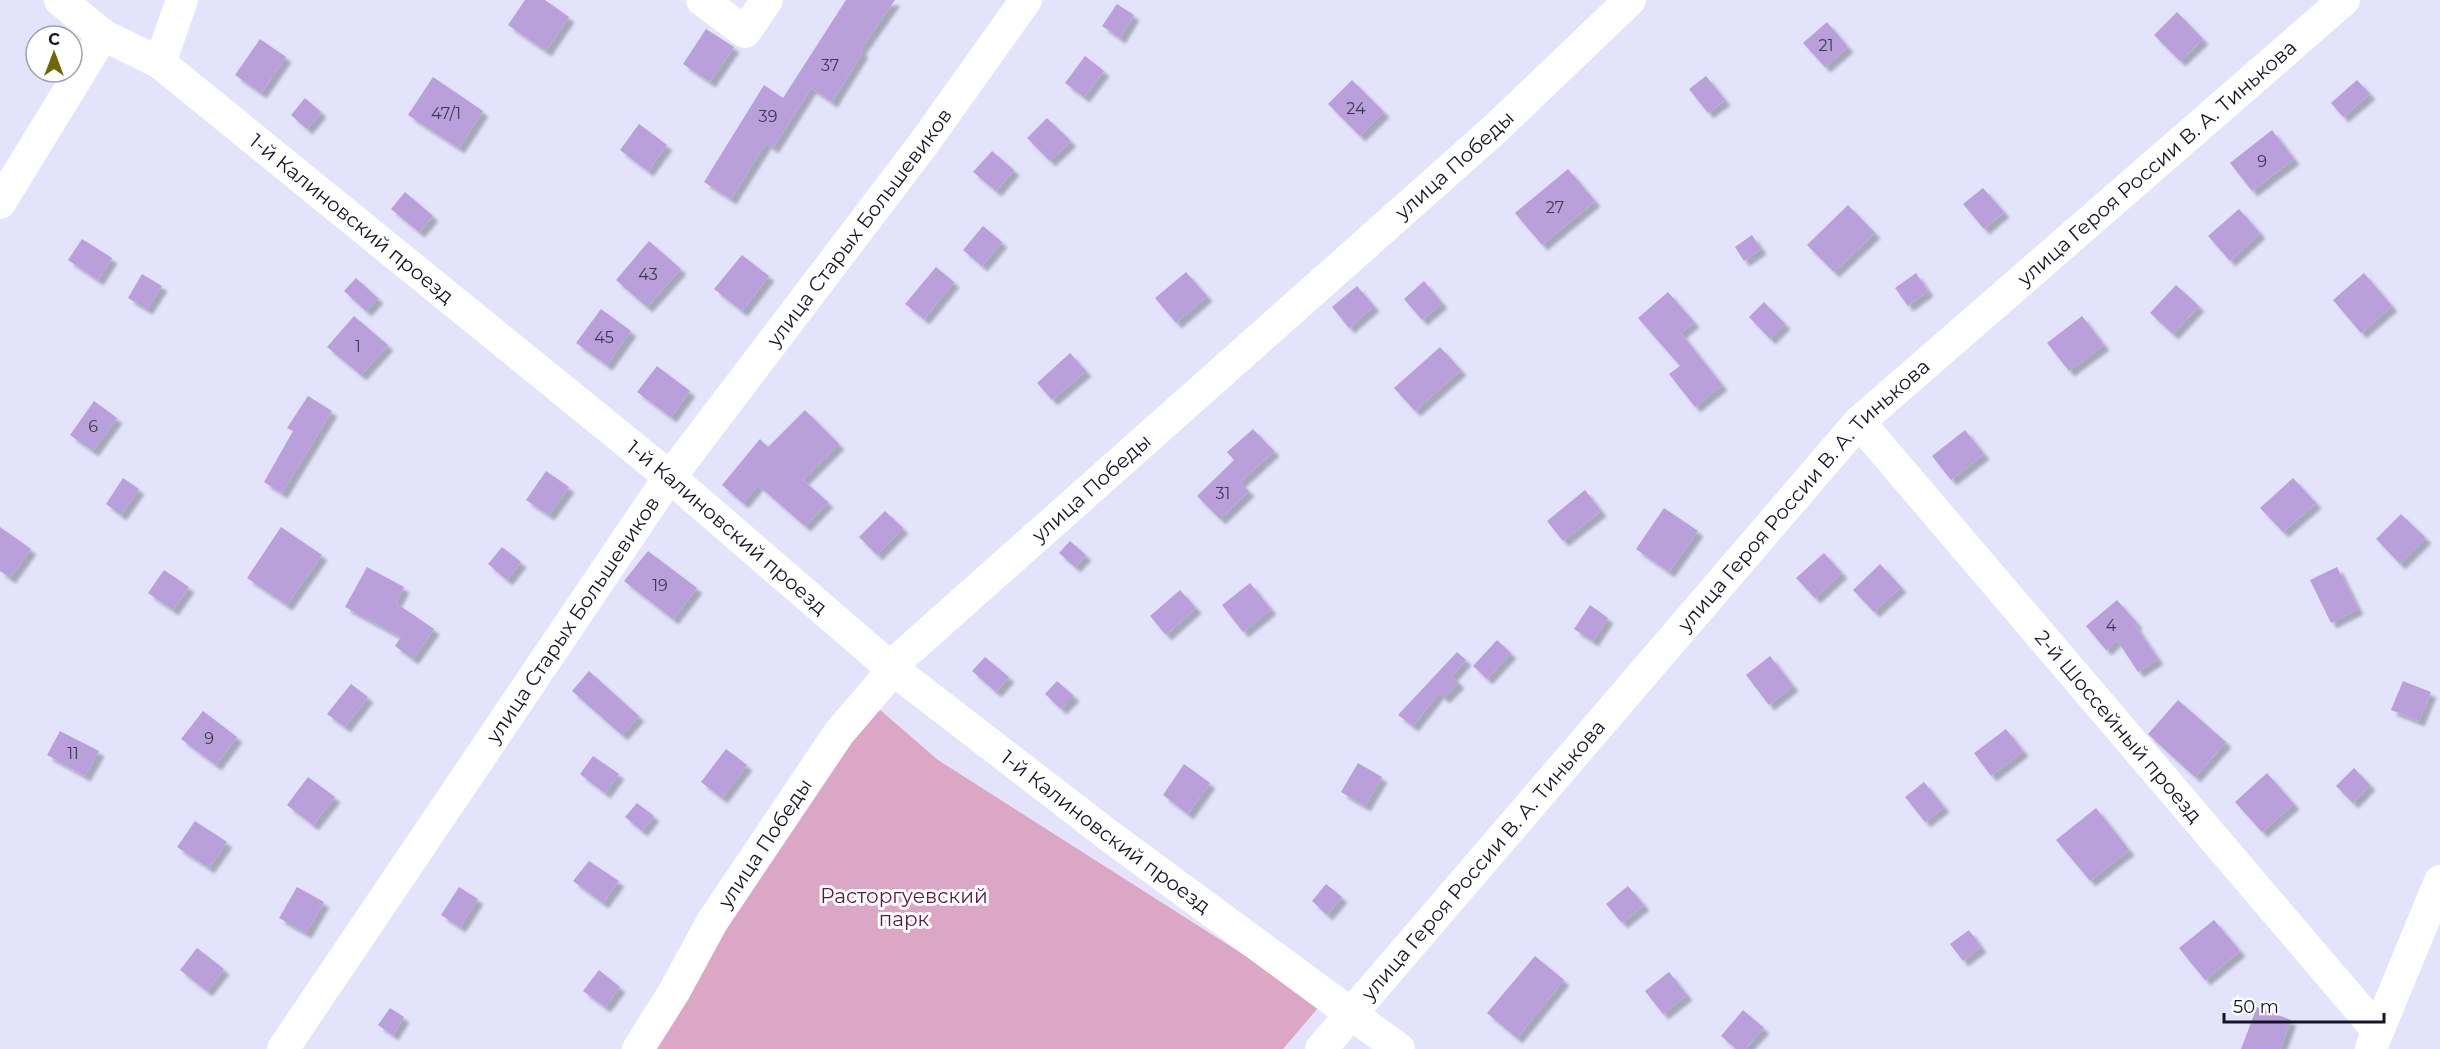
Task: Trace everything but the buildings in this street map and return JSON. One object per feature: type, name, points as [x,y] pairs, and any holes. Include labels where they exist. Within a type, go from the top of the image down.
[{"type":"street","name":"1-й Калиновский проезд","points":[[60,0],[103,35],[160,63],[671,478],[890,667],[1108,835],[1323,996],[1351,1013],[1399,1049]]},
{"type":"street","points":[[160,63],[182,0]]},
{"type":"street","points":[[702,0],[745,32],[767,0]]},
{"type":"street","name":"улица Старых Большевиков","points":[[283,1049],[661,489],[924,143],[1026,0]]},
{"type":"street","name":"улица Победы","points":[[638,1049],[674,992],[711,922],[839,733],[881,684],[890,667],[1494,130],[1630,0]]},
{"type":"street","name":"улица Героя России В. А. Тинькова","points":[[1321,1049],[1859,422],[2344,0]]},
{"type":"street","points":[[0,203],[103,35]]},
{"type":"street","name":"2-й Шоссейный проезд","points":[[1859,422],[2375,1040]]},
{"type":"street","points":[[2375,1040],[2440,881]]},
{"type":"green space","name":"Расторгуевский парк","points":[[879,709],[938,760],[1310,997],[1318,1008],[1283,1049],[650,1049],[817,779]]}]
